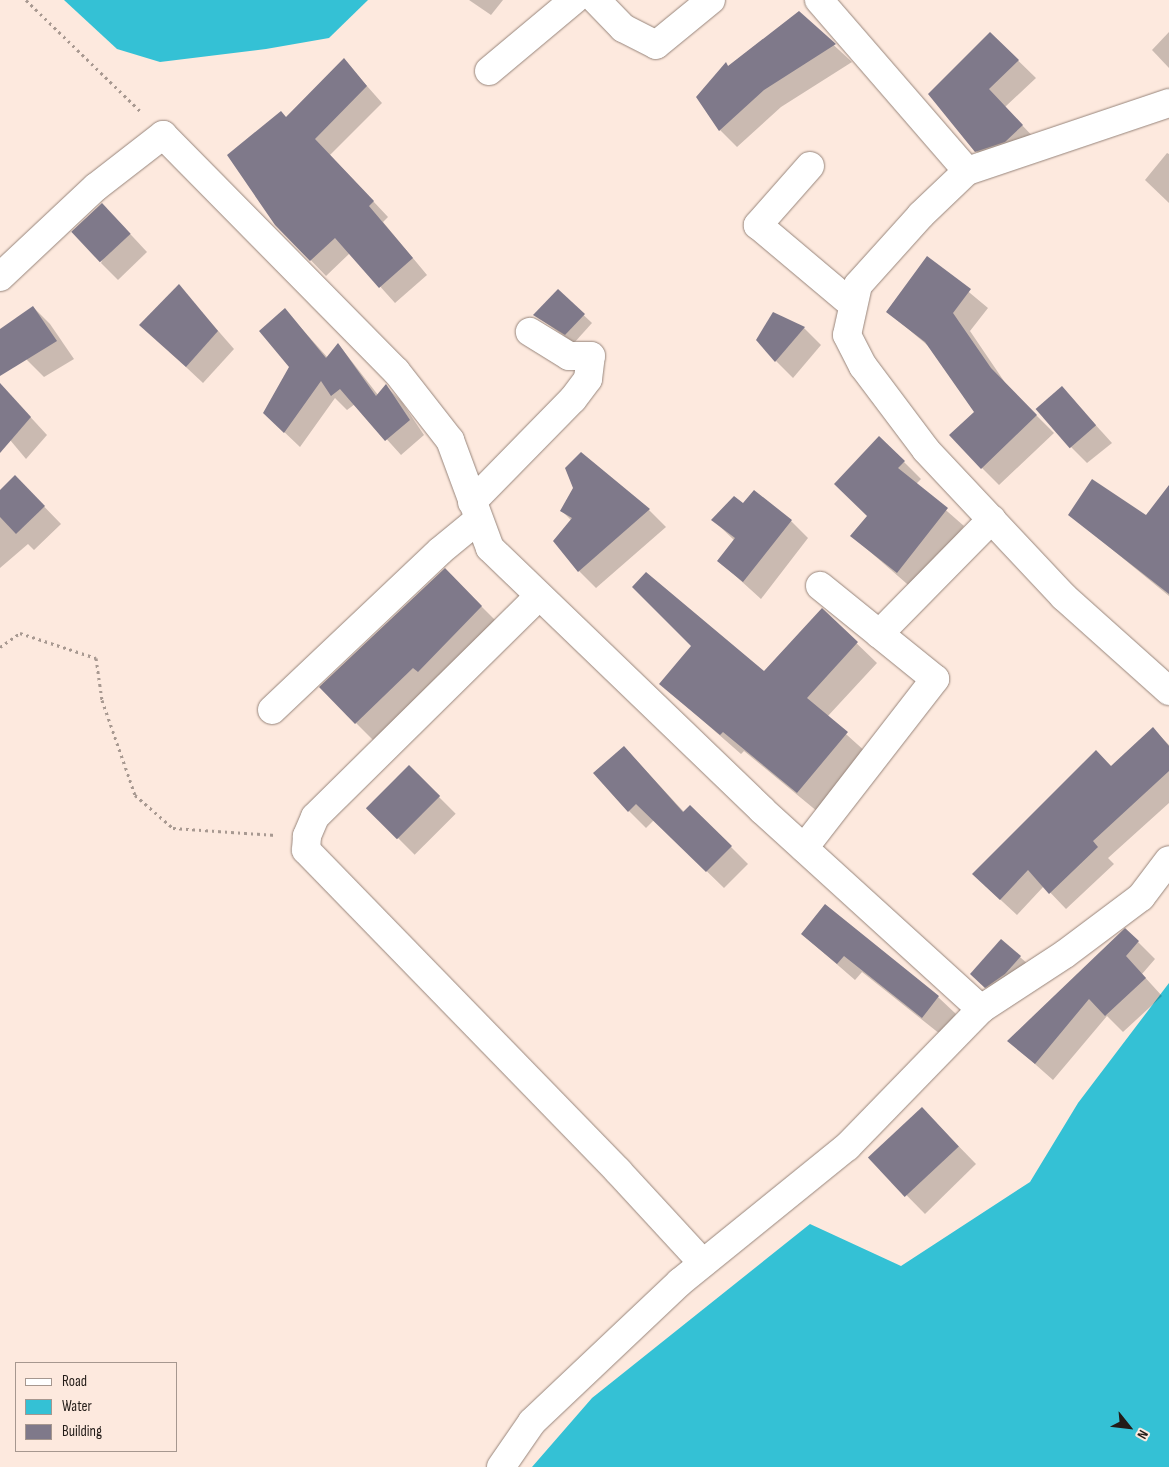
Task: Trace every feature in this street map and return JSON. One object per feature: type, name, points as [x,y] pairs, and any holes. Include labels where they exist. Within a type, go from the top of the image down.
[{"type":"street","points":[[489,71],[574,0]]},
{"type":"street","points":[[596,0],[623,28],[656,45],[711,0]]},
{"type":"street","points":[[819,0],[967,172]]},
{"type":"street","points":[[1167,685],[1064,597],[926,450],[863,366],[846,335],[858,285],[922,214],[967,172],[1169,103]]},
{"type":"street","points":[[0,277],[96,187],[163,135],[396,372],[450,440],[490,548],[538,598],[804,848],[981,1010]]},
{"type":"street","points":[[810,166],[758,225],[852,305]]},
{"type":"street","points":[[272,710],[475,511],[573,399],[588,379],[591,356],[569,356],[530,332]]},
{"type":"street","points":[[880,634],[992,519]]},
{"type":"street","points":[[804,848],[935,679],[820,586]]},
{"type":"street","points":[[538,598],[315,817],[307,836],[306,850],[618,1171],[703,1263]]},
{"type":"street","points":[[501,1467],[532,1422],[703,1263],[847,1147],[981,1010],[1065,954],[1141,897],[1169,860]]},
{"type":"path","points":[[26,0],[163,135]]},
{"type":"path","points":[[0,647],[20,632],[96,658],[102,700],[135,795],[173,828],[307,836]]},
{"type":"water","points":[[64,0],[368,0],[329,38],[266,49],[160,62],[117,49]]},
{"type":"water","points":[[1169,983],[1169,1467],[532,1467],[592,1398],[810,1224],[901,1266],[1030,1182],[1078,1103]]},
{"type":"building","points":[[799,11],[836,44],[764,90],[719,131],[696,97],[726,62],[728,66]]},
{"type":"building","points":[[990,32],[1019,60],[989,89],[1023,125],[1005,142],[975,152],[928,94]]},
{"type":"building","points":[[344,58],[367,86],[315,139],[374,201],[369,206],[413,258],[379,288],[335,238],[310,261],[275,225],[227,155],[281,111],[286,117]]},
{"type":"building","points":[[102,203],[131,234],[100,262],[71,232]]},
{"type":"building","points":[[927,256],[971,289],[953,313],[991,368],[1037,415],[981,469],[949,435],[974,412],[925,342],[886,312]]},
{"type":"building","points":[[179,284],[218,331],[186,367],[139,325]]},
{"type":"building","points":[[558,289],[585,314],[565,335],[533,315]]},
{"type":"building","points":[[33,306],[57,341],[0,376],[0,329]]},
{"type":"building","points":[[285,308],[326,358],[338,343],[376,396],[386,384],[410,420],[385,441],[340,389],[331,396],[321,381],[284,433],[263,413],[289,367],[259,331]]},
{"type":"building","points":[[773,312],[805,327],[775,362],[756,340]]},
{"type":"building","points":[[0,383],[31,417],[0,453]]},
{"type":"building","points":[[1062,386],[1096,425],[1070,448],[1036,409]]},
{"type":"building","points":[[879,436],[905,461],[898,468],[948,508],[897,573],[850,536],[867,516],[834,484]]},
{"type":"building","points":[[581,452],[650,509],[578,572],[553,541],[572,518],[560,511],[573,488],[565,468]]},
{"type":"building","points":[[15,475],[45,506],[16,534],[0,517],[0,490]]},
{"type":"building","points":[[1092,479],[1146,515],[1169,485],[1169,594],[1068,515]]},
{"type":"building","points":[[754,490],[792,520],[743,582],[717,561],[735,538],[711,520],[734,496],[743,503]]},
{"type":"building","points":[[445,568],[482,606],[418,672],[413,668],[355,724],[319,687]]},
{"type":"building","points":[[646,572],[764,671],[822,608],[858,642],[807,698],[848,732],[797,793],[723,732],[720,735],[659,684],[691,646],[632,587]]},
{"type":"building","points":[[1153,727],[1169,746],[1169,771],[1093,841],[1098,847],[1049,894],[1028,870],[1000,900],[972,874],[1096,750],[1111,766]]},
{"type":"building","points":[[624,746],[683,812],[690,805],[732,846],[706,872],[636,804],[628,812],[593,773]]},
{"type":"building","points":[[409,765],[440,796],[397,839],[366,808]]},
{"type":"building","points":[[825,904],[939,996],[922,1018],[844,956],[837,964],[801,934]]},
{"type":"building","points":[[1125,928],[1139,941],[1126,956],[1146,978],[1105,1016],[1089,999],[1035,1064],[1007,1041]]},
{"type":"building","points":[[1001,939],[1021,956],[1005,974],[985,988],[970,974]]},
{"type":"building","points":[[922,1107],[959,1146],[905,1197],[868,1157]]}]
